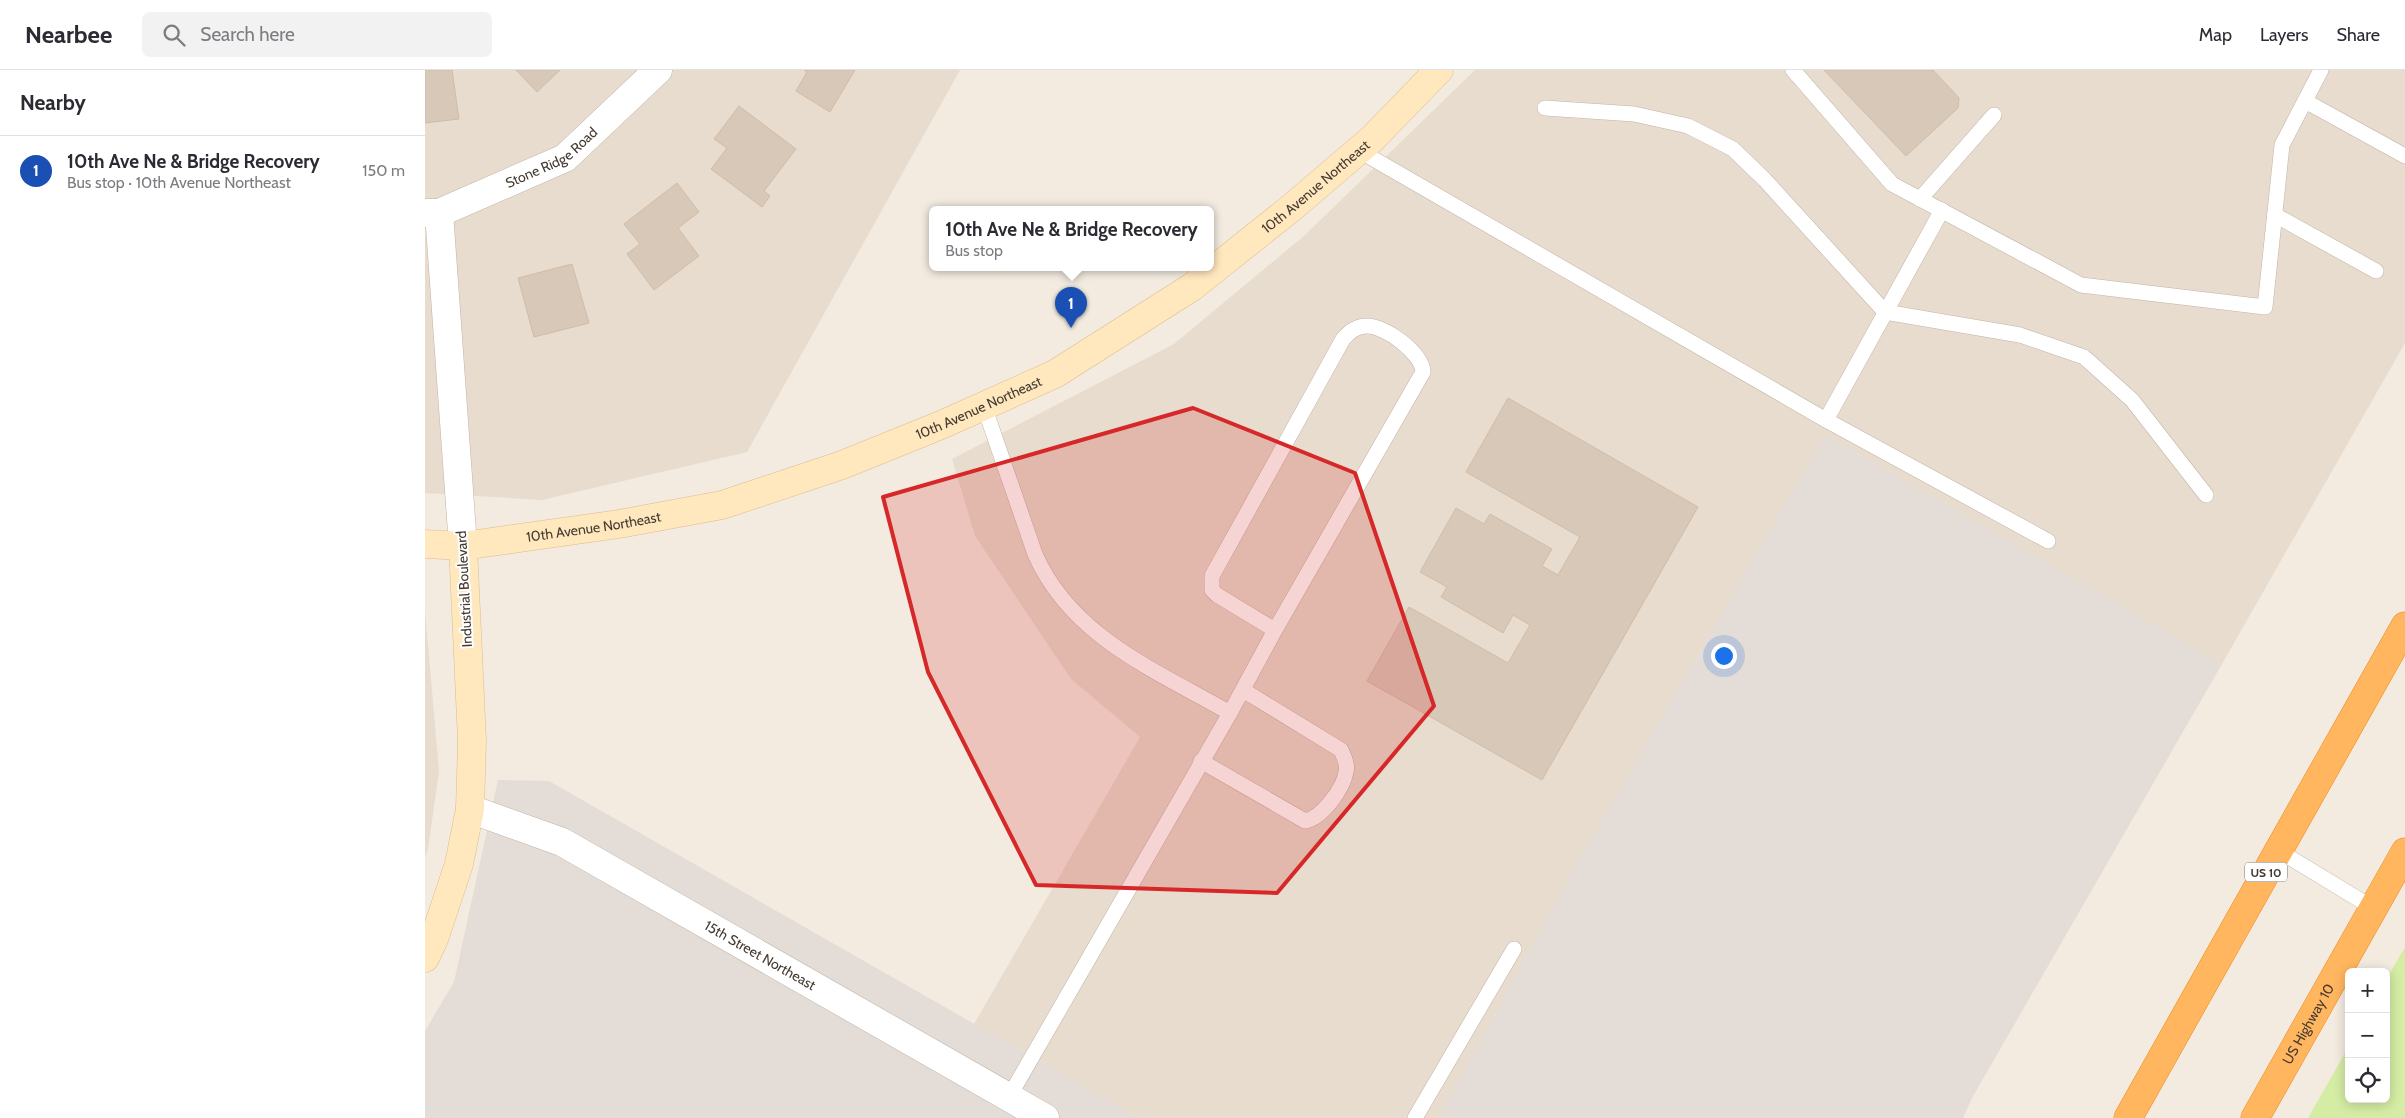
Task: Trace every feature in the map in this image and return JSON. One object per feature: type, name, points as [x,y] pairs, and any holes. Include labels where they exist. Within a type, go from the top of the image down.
[{"type":"highway","name":"US 10","points":[[2127,1118],[2405,626]]},
{"type":"highway","name":"US Highway 10","points":[[2255,1118],[2405,852]]},
{"type":"street","name":"Stone Ridge Road","points":[[432,213],[565,158],[658,70]]},
{"type":"street","name":"10th Avenue Northeast","points":[[1214,269],[1290,209],[1358,150],[1439,70]]},
{"type":"street","name":"Industrial Boulevard","points":[[425,958],[434,939],[459,864],[469,809],[471,741],[463,546],[432,213]]},
{"type":"street","name":"10th Avenue Northeast","points":[[425,544],[463,546],[619,524],[722,504],[842,465],[984,406],[1055,374],[1192,287],[1212,271]]},
{"type":"street","name":"15th Street Northeast","points":[[469,809],[562,842],[1045,1118]]},
{"type":"lane","points":[[1793,70],[1892,184],[2081,284],[2265,307],[2282,145],[2321,70]]},
{"type":"lane","points":[[2305,101],[2405,156]]},
{"type":"lane","points":[[1545,108],[1634,114],[1689,126],[1733,149],[1765,180],[1885,312],[2020,335],[2084,357],[2132,400],[2205,495]]},
{"type":"lane","points":[[1920,199],[1995,115]]},
{"type":"lane","points":[[1358,150],[1826,420],[2048,541]]},
{"type":"lane","points":[[1826,420],[1942,210]]},
{"type":"lane","points":[[2275,214],[2376,271]]},
{"type":"lane","points":[[1009,1098],[1423,372],[1423,362],[1411,348],[1372,326],[1357,328],[1343,339],[1212,576],[1212,590],[1217,595],[1275,630]]},
{"type":"lane","points":[[984,406],[1035,554],[1044,575],[1063,601],[1093,632],[1117,649],[1230,713]]},
{"type":"lane","points":[[1201,761],[1305,821],[1314,820],[1321,814],[1343,780],[1347,771],[1346,760],[1341,750],[1243,690]]},
{"type":"lane","points":[[2279,850],[2373,908]]},
{"type":"lane","points":[[1415,1118],[1513,948]]},
{"type":"highlighted area","points":[[1193,408],[1355,473],[1434,706],[1277,893],[1036,885],[928,672],[883,497]]},
{"type":"shaded area","points":[[425,70],[960,70],[747,452],[542,500],[425,493]]},
{"type":"shaded area","points":[[1475,70],[2405,70],[2405,343],[2222,664],[1825,435],[1574,869],[1439,1118],[1139,1118],[974,1024],[1140,737],[1071,679],[975,536],[952,459],[1174,344],[1304,236]]},
{"type":"shaded area","points":[[1825,435],[2222,664],[1972,1098],[1963,1118],[1439,1118],[1574,869]]},
{"type":"shaded area","points":[[425,611],[439,771],[428,849],[425,858]]},
{"type":"shaded area","points":[[498,780],[549,781],[1139,1118],[425,1118],[425,1031],[454,982]]},
{"type":"green space","points":[[2405,947],[2405,1118],[2308,1118],[2345,1053],[2345,1103],[2390,1103],[2390,973]]},
{"type":"building","points":[[425,70],[452,70],[459,119],[425,123]]},
{"type":"building","points":[[516,70],[560,70],[537,92]]},
{"type":"building","points":[[804,70],[855,70],[830,112],[796,91],[807,72]]},
{"type":"building","points":[[1824,70],[1933,70],[1959,98],[1958,108],[1906,156]]},
{"type":"building","points":[[739,106],[796,149],[764,191],[770,196],[762,207],[711,169],[727,148],[714,139]]},
{"type":"building","points":[[677,183],[699,212],[678,228],[699,256],[654,290],[627,254],[640,244],[624,224]]},
{"type":"building","points":[[572,264],[589,323],[534,337],[518,278]]},
{"type":"building","points":[[1508,398],[1698,507],[1542,780],[1367,681],[1409,607],[1508,663],[1530,625],[1513,615],[1503,633],[1441,597],[1447,587],[1420,572],[1456,508],[1484,524],[1490,514],[1552,549],[1542,566],[1558,575],[1580,537],[1466,472]]},
{"type":"place","name":"10th Ave Ne & Bridge Recovery","points":[[1071,328]]}]
